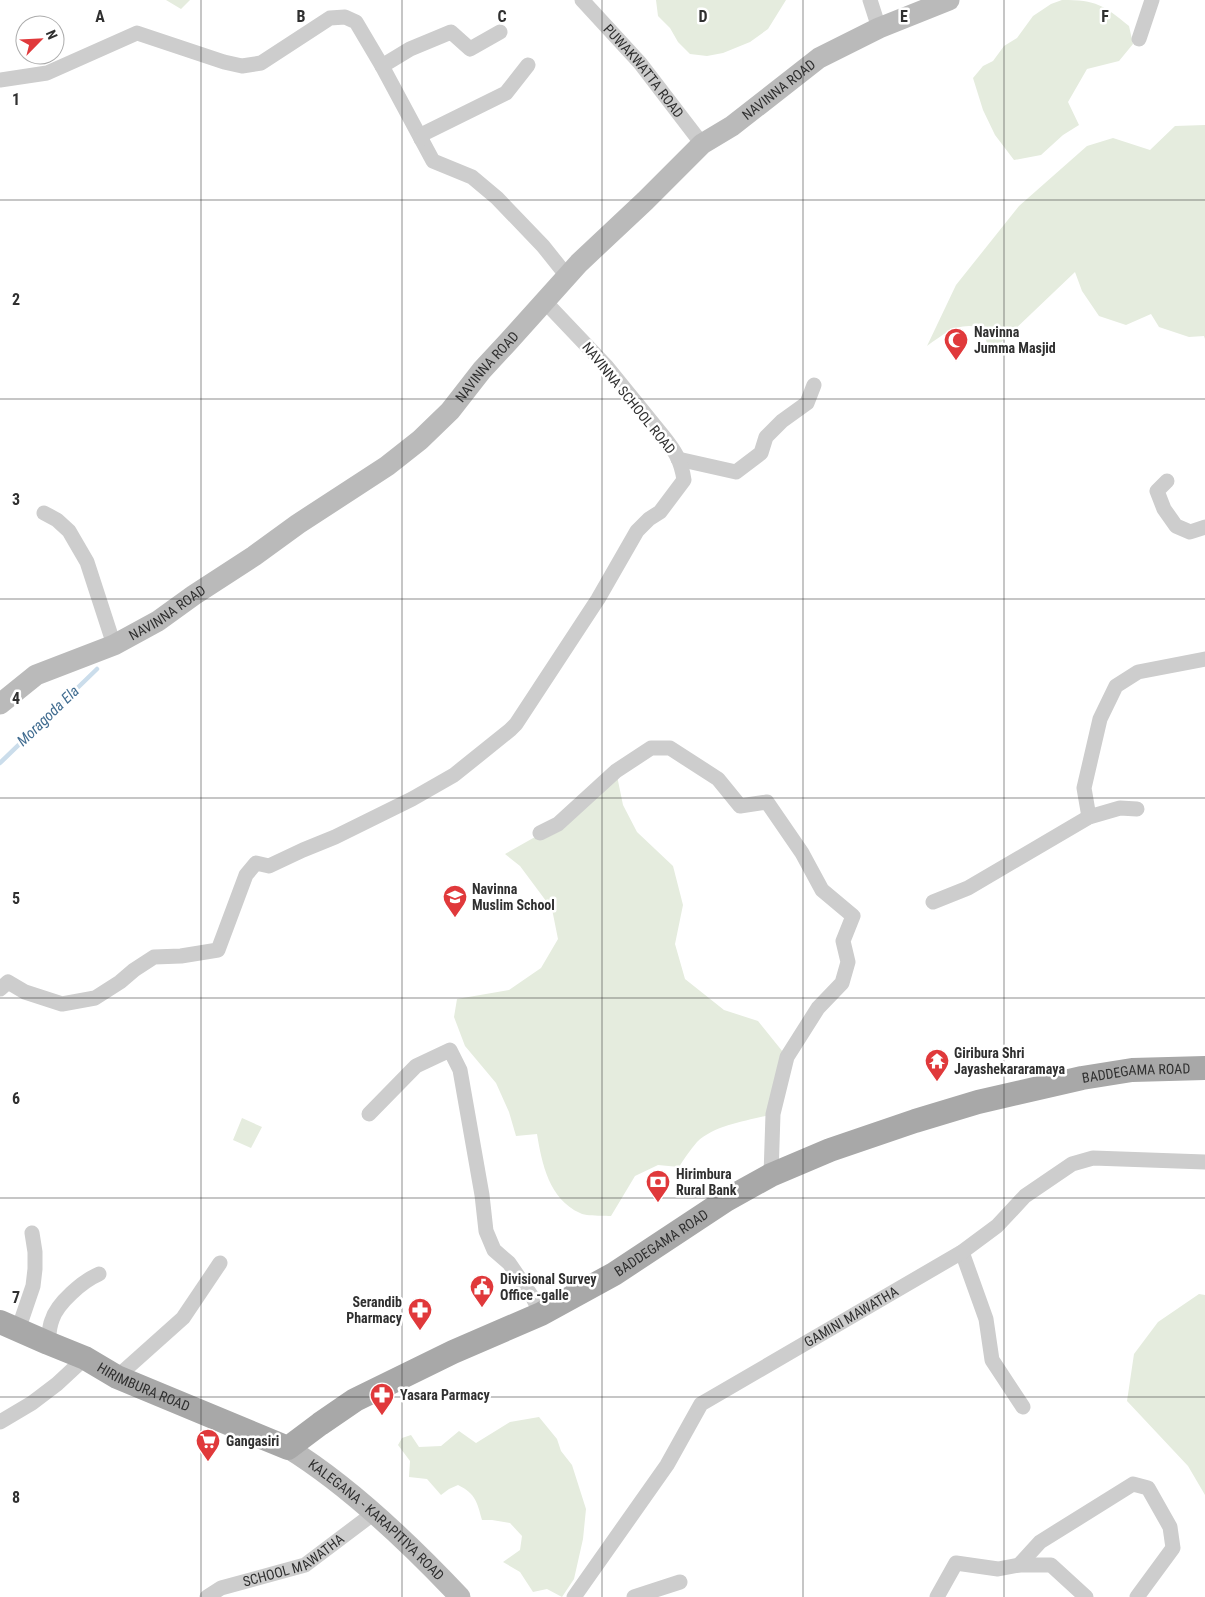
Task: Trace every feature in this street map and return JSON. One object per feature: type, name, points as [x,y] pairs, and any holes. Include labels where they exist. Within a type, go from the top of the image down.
[{"type":"main road","name":"BADDEGAMA ROAD","points":[[288,1448],[355,1400],[453,1352],[541,1314],[614,1274],[726,1200],[771,1175],[830,1150],[978,1102],[1082,1078],[1132,1070],[1205,1068]]},
{"type":"main road","name":"HIRIMBURA ROAD","points":[[9,1326],[85,1358],[117,1377],[288,1448]]},
{"type":"street","name":"PUWAKWATTA ROAD","points":[[582,0],[640,63],[702,144]]},
{"type":"street","points":[[870,0],[879,28]]},
{"type":"street","name":"NAVINNA ROAD","points":[[0,704],[36,675],[114,645],[158,621],[298,524],[387,466],[420,440],[450,411],[482,370],[578,263],[645,201],[702,144],[757,108],[819,58],[879,28],[949,0]]},
{"type":"street","points":[[1139,39],[1152,0]]},
{"type":"street","points":[[0,80],[46,73],[136,33],[224,62],[242,66],[261,63],[330,18],[345,17],[356,22],[433,161],[472,177],[497,198],[543,246],[567,276]]},
{"type":"street","points":[[382,66],[410,49],[451,32],[470,49],[500,32]]},
{"type":"street","points":[[421,139],[425,133],[506,93],[528,65]]},
{"type":"street","name":"NAVINNA SCHOOL ROAD","points":[[0,989],[8,982],[25,992],[62,1004],[95,998],[154,957],[181,956],[218,950],[246,874],[256,863],[268,866],[335,837],[412,799],[454,775],[516,724],[598,599],[637,531],[649,518],[660,512],[684,480],[682,465],[671,447],[607,367],[550,306],[543,303]]},
{"type":"street","points":[[678,458],[736,472],[761,453],[766,437],[782,421],[807,403],[814,386]]},
{"type":"street","points":[[1167,481],[1157,491],[1164,510],[1176,526],[1190,532],[1205,527]]},
{"type":"street","points":[[44,513],[57,520],[69,531],[87,562],[114,645]]},
{"type":"street","points":[[1090,817],[1084,788],[1100,719],[1116,686],[1138,672],[1205,659]]},
{"type":"street","points":[[540,832],[558,824],[616,771],[652,748],[670,748],[718,779],[740,806],[767,802],[802,853],[822,890],[853,916],[843,941],[848,962],[842,983],[818,1008],[786,1057],[773,1114],[771,1175]]},
{"type":"street","points":[[933,902],[968,888],[1090,817],[1120,808],[1137,809]]},
{"type":"street","points":[[369,1114],[416,1066],[450,1050],[460,1070],[482,1194],[486,1231],[494,1250],[509,1263],[533,1298],[541,1314]]},
{"type":"street","name":"GAMINI MAWATHA","points":[[574,1597],[667,1465],[701,1404],[962,1252],[996,1226],[1025,1196],[1072,1164],[1092,1158],[1205,1162]]},
{"type":"street","points":[[9,1326],[33,1286],[35,1252],[32,1233]]},
{"type":"street","points":[[962,1252],[986,1318],[992,1360],[1023,1408]]},
{"type":"street","points":[[117,1377],[183,1318],[220,1264]]},
{"type":"street","points":[[48,1343],[52,1318],[69,1294],[99,1274]]},
{"type":"street","points":[[0,1422],[32,1403],[57,1384],[85,1358]]},
{"type":"street","name":"KALEGANA - KARAPITIYA ROAD","points":[[288,1448],[336,1482],[374,1514],[460,1597]]},
{"type":"street","points":[[1018,1565],[1040,1542],[1132,1484],[1148,1488],[1170,1527],[1173,1548],[1137,1597]]},
{"type":"street","name":"SCHOOL MAWATHA","points":[[207,1597],[221,1588],[305,1565],[374,1514]]},
{"type":"street","points":[[938,1597],[956,1563],[998,1569],[1018,1565],[1051,1565],[1086,1597]]},
{"type":"street","points":[[634,1597],[680,1582]]},
{"type":"street","points":[[574,1597],[585,1597]]},
{"type":"shaded area","points":[[166,0],[190,0],[181,9]]},
{"type":"shaded area","points":[[656,0],[786,0],[768,29],[750,42],[723,53],[707,56],[690,54],[678,42],[670,28],[658,16]]},
{"type":"shaded area","points":[[1062,0],[1084,1],[1106,9],[1129,26],[1133,44],[1119,61],[1087,69],[1068,102],[1079,125],[1063,135],[1041,155],[1014,160],[995,135],[983,110],[973,78],[983,66],[993,61],[1004,46],[1017,38],[1033,16],[1051,4]]},
{"type":"shaded area","points":[[1205,125],[1205,339],[1204,336],[1189,337],[1159,327],[1151,314],[1126,325],[1099,316],[1082,291],[1075,272],[990,353],[979,327],[971,326],[963,326],[951,330],[927,346],[956,285],[1019,206],[1087,146],[1113,138],[1150,150],[1175,126]]},
{"type":"shaded area","points":[[616,771],[623,805],[637,832],[673,866],[683,905],[675,944],[685,979],[724,1010],[758,1021],[787,1057],[773,1114],[713,1131],[697,1142],[679,1167],[658,1165],[635,1176],[611,1216],[580,1213],[569,1207],[561,1199],[549,1180],[541,1157],[537,1134],[516,1136],[509,1112],[496,1083],[465,1046],[454,1017],[457,999],[509,990],[541,968],[558,939],[552,909],[520,866],[505,854],[558,824]]},
{"type":"shaded area","points":[[242,1118],[262,1127],[251,1148],[233,1140]]},
{"type":"shaded area","points":[[1199,1294],[1205,1295],[1205,1495],[1188,1466],[1127,1401],[1134,1354],[1158,1322]]},
{"type":"shaded area","points":[[539,1417],[557,1439],[561,1451],[572,1465],[586,1509],[583,1539],[574,1579],[562,1597],[547,1589],[533,1592],[520,1572],[503,1562],[520,1550],[522,1536],[510,1523],[482,1520],[475,1499],[469,1492],[458,1485],[441,1495],[427,1479],[409,1477],[410,1461],[398,1445],[402,1438],[411,1435],[419,1447],[441,1446],[459,1431],[476,1443],[510,1422]]},
{"type":"waterway","name":"Moragoda Ela","points":[[0,763],[97,669]]},
{"type":"place","name":"Navinna Jumma Masjid","points":[[956,361]]},
{"type":"place","name":"Navinna Muslim School","points":[[455,918]]},
{"type":"place","name":"Giribura Shri Jayashekararamaya","points":[[937,1082]]},
{"type":"place","name":"Hirimbura Rural Bank","points":[[658,1203]]},
{"type":"place","name":"Divisional Survey Office -galle","points":[[482,1308]]},
{"type":"place","name":"Serandib Pharmacy","points":[[420,1331]]},
{"type":"place","name":"Yasara Parmacy","points":[[382,1416]]},
{"type":"place","name":"Gangasiri","points":[[208,1462]]}]
